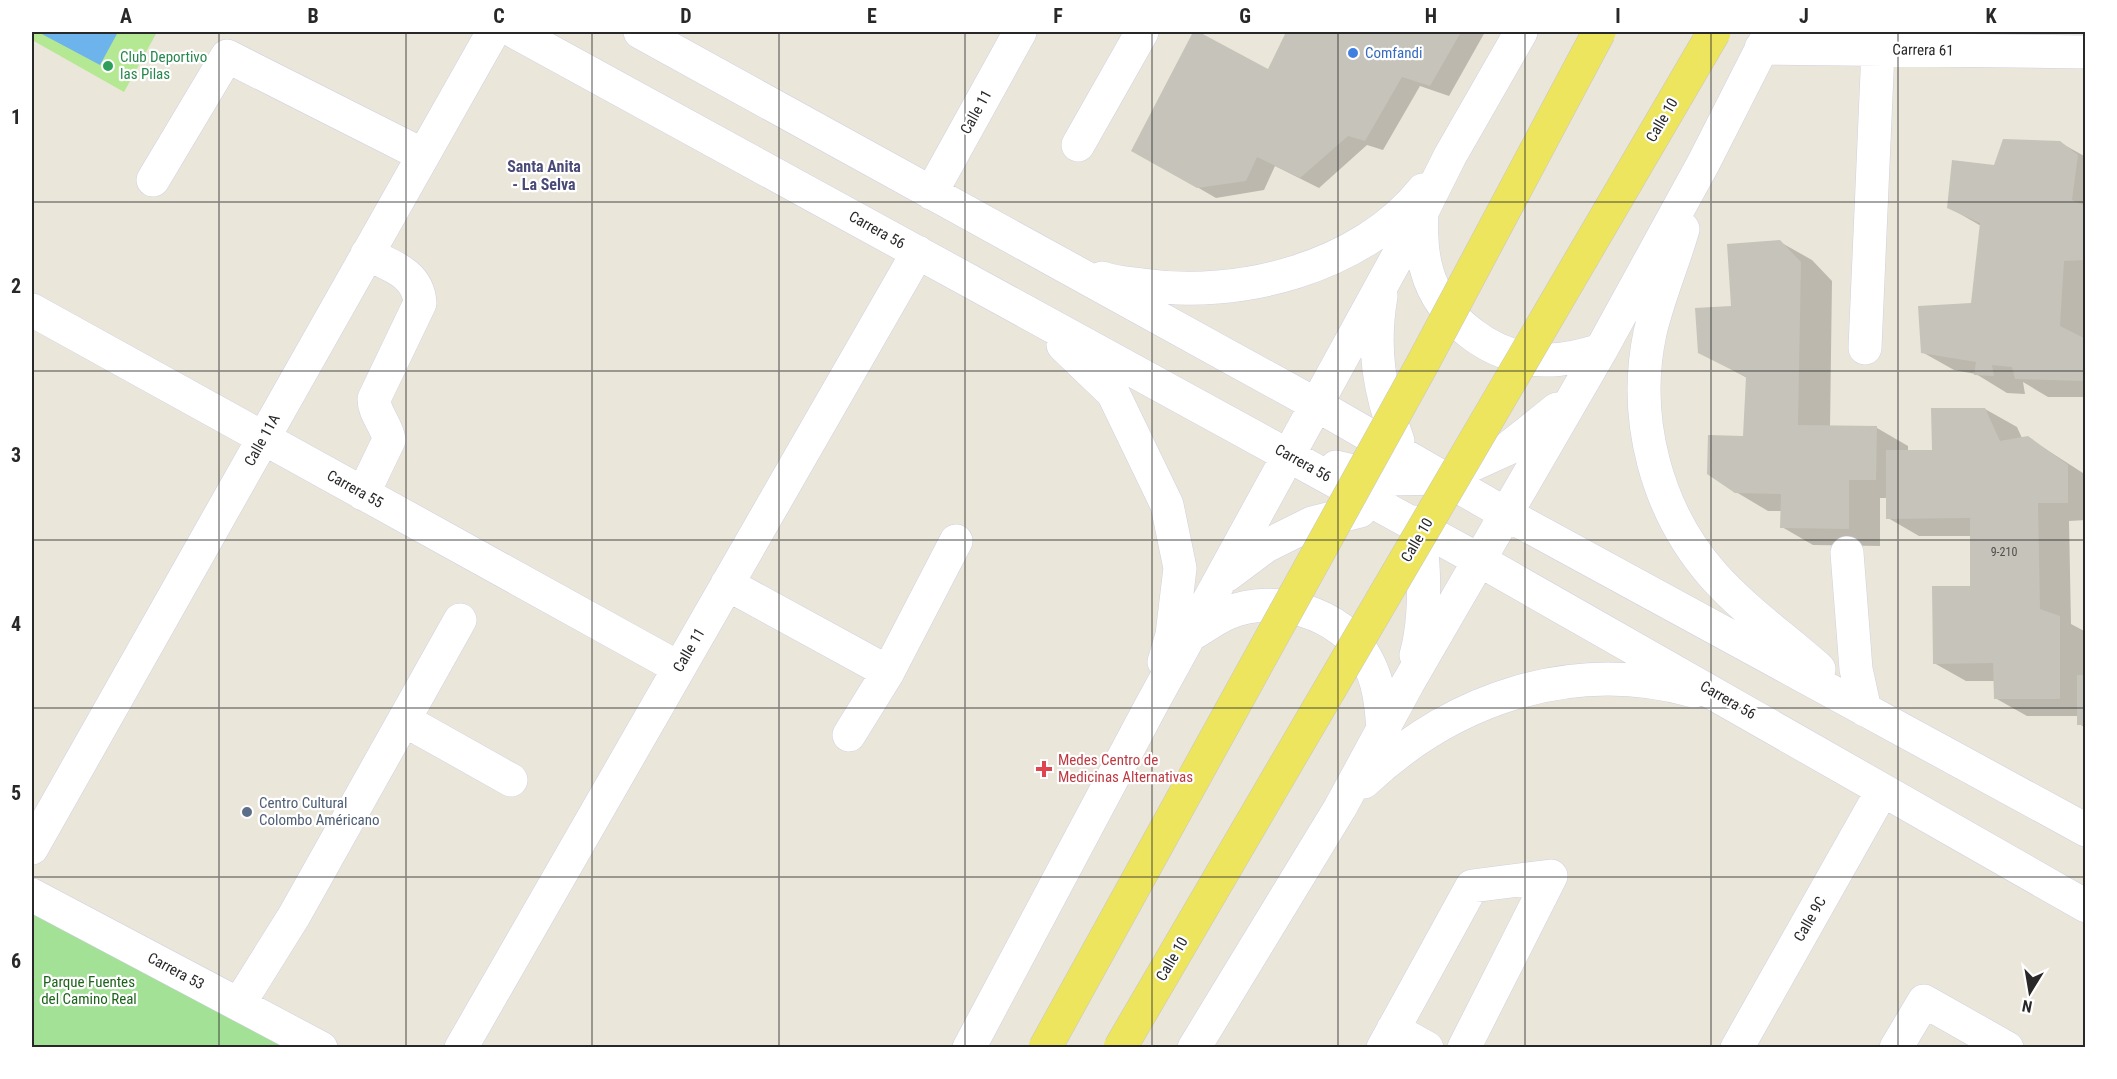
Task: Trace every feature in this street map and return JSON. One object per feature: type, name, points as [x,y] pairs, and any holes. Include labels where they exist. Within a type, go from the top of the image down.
[{"type":"main road","points":[[1045,1047],[1424,361],[1599,32]]},
{"type":"main road","name":"Calle 10","points":[[1120,1047],[1714,32]]},
{"type":"street","name":"Calle 11A","points":[[32,848],[41,807],[263,438],[493,32]]},
{"type":"street","name":"Carrera 56","points":[[515,32],[1288,455],[1408,490]]},
{"type":"street","name":"Carrera 56","points":[[640,32],[1315,404],[1479,560],[1746,709],[1882,791],[2085,906]]},
{"type":"street","name":"Calle 11","points":[[931,193],[1020,32]]},
{"type":"street","points":[[969,1047],[1315,404],[1422,212],[1450,156],[1521,32]]},
{"type":"street","points":[[1078,145],[1132,35]]},
{"type":"street","points":[[1194,1047],[1340,808],[1408,683],[1601,350],[1704,162],[1766,40]]},
{"type":"street","name":"Carrera 61","points":[[1766,40],[1878,50],[2085,52]]},
{"type":"street","points":[[1865,348],[1878,50]]},
{"type":"street","points":[[153,180],[227,56],[423,155]]},
{"type":"street","points":[[1049,259],[1110,281],[1174,290],[1239,286],[1292,273],[1361,242],[1413,203],[1450,156]]},
{"type":"street","points":[[1704,162],[1649,343],[1644,385],[1646,425],[1656,473],[1683,534],[1714,576],[1865,710]]},
{"type":"street","points":[[1422,212],[1421,242],[1427,272],[1440,300],[1459,324],[1483,342],[1511,355],[1541,360],[1572,358],[1601,350]]},
{"type":"street","name":"Calle 11","points":[[461,1047],[918,252]]},
{"type":"street","points":[[363,494],[389,440],[388,432],[374,406],[374,399],[420,303],[419,289],[409,277],[367,254]]},
{"type":"street","points":[[1383,279],[1376,329],[1378,378],[1408,490],[1425,590],[1421,637],[1408,683]]},
{"type":"street","points":[[984,288],[1069,350],[1113,393],[1167,505],[1180,568],[1172,635],[1152,704]]},
{"type":"street","name":"Carrera 55","points":[[32,310],[679,668]]},
{"type":"street","points":[[1219,581],[1266,546],[1312,523],[1408,490],[1507,449],[1544,422],[1576,390]]},
{"type":"street","points":[[1408,490],[1506,514],[2085,830]]},
{"type":"street","points":[[849,735],[888,672],[956,541]]},
{"type":"street","points":[[1847,553],[1856,669],[1865,710]]},
{"type":"street","points":[[727,584],[888,672]]},
{"type":"street","points":[[1192,634],[1229,612],[1267,605],[1305,610],[1339,628],[1365,656],[1380,691],[1383,729]]},
{"type":"street","points":[[239,1004],[294,916],[460,620]]},
{"type":"street","points":[[1340,808],[1385,762],[1419,736],[1464,711],[1525,689],[1588,680],[1652,683],[1715,697],[1746,709]]},
{"type":"street","points":[[404,720],[512,780]]},
{"type":"street","name":"Calle 9C","points":[[1737,1047],[1882,791]]},
{"type":"street","points":[[1427,1047],[1388,1038],[1472,886],[1551,876],[1464,1047]]},
{"type":"street","name":"Carrera 53","points":[[32,895],[321,1047]]},
{"type":"street","points":[[1896,1047],[1924,1001],[2007,1047]]},
{"type":"green space","name":"Club Deportivo las Pilas","points":[[32,32],[157,32],[124,92],[32,40]]},
{"type":"green space","name":"Parque Fuentes del Camino Real","points":[[32,895],[321,1047],[32,1047]]},
{"type":"water","points":[[38,32],[118,32],[100,65]]},
{"type":"building","points":[[1193,32],[1199,32],[1268,69],[1286,32],[1461,32],[1430,86],[1402,77],[1365,141],[1348,136],[1300,178],[1257,157],[1246,181],[1197,188],[1131,151]]},
{"type":"building","points":[[2003,139],[2060,141],[2078,155],[2072,200],[2086,206],[2086,260],[2064,261],[2060,326],[2086,339],[2084,381],[2015,379],[2012,367],[1992,365],[1994,376],[1974,375],[1976,362],[1921,353],[1918,306],[1971,303],[1980,223],[1947,208],[1952,160],[1994,165]]},
{"type":"building","points":[[1780,240],[1801,262],[1798,425],[1877,426],[1876,480],[1849,480],[1849,529],[1780,528],[1781,494],[1735,493],[1707,474],[1708,435],[1743,436],[1746,377],[1698,353],[1695,308],[1731,306],[1727,244]]},
{"type":"building","points":[[1931,408],[1985,408],[2000,441],[2028,436],[2068,465],[2068,503],[2038,503],[2040,609],[2060,616],[2060,699],[1994,699],[1993,663],[1933,664],[1932,586],[1970,586],[1970,518],[1886,519],[1886,450],[1932,450]]},
{"type":"building","points":[[2077,675],[2086,675],[2086,725],[2077,725]]},
{"type":"place","name":"Comfandi","points":[[1353,53]]},
{"type":"place","name":"Club Deportivo las Pilas","points":[[108,66]]},
{"type":"place","name":"Medes Centro de Medicinas Alternativas","points":[[1044,769]]},
{"type":"place","name":"Centro Cultural Colombo Américano","points":[[247,812]]},
{"type":"district","name":"Santa Anita - La Selva","points":[[544,175]]}]
